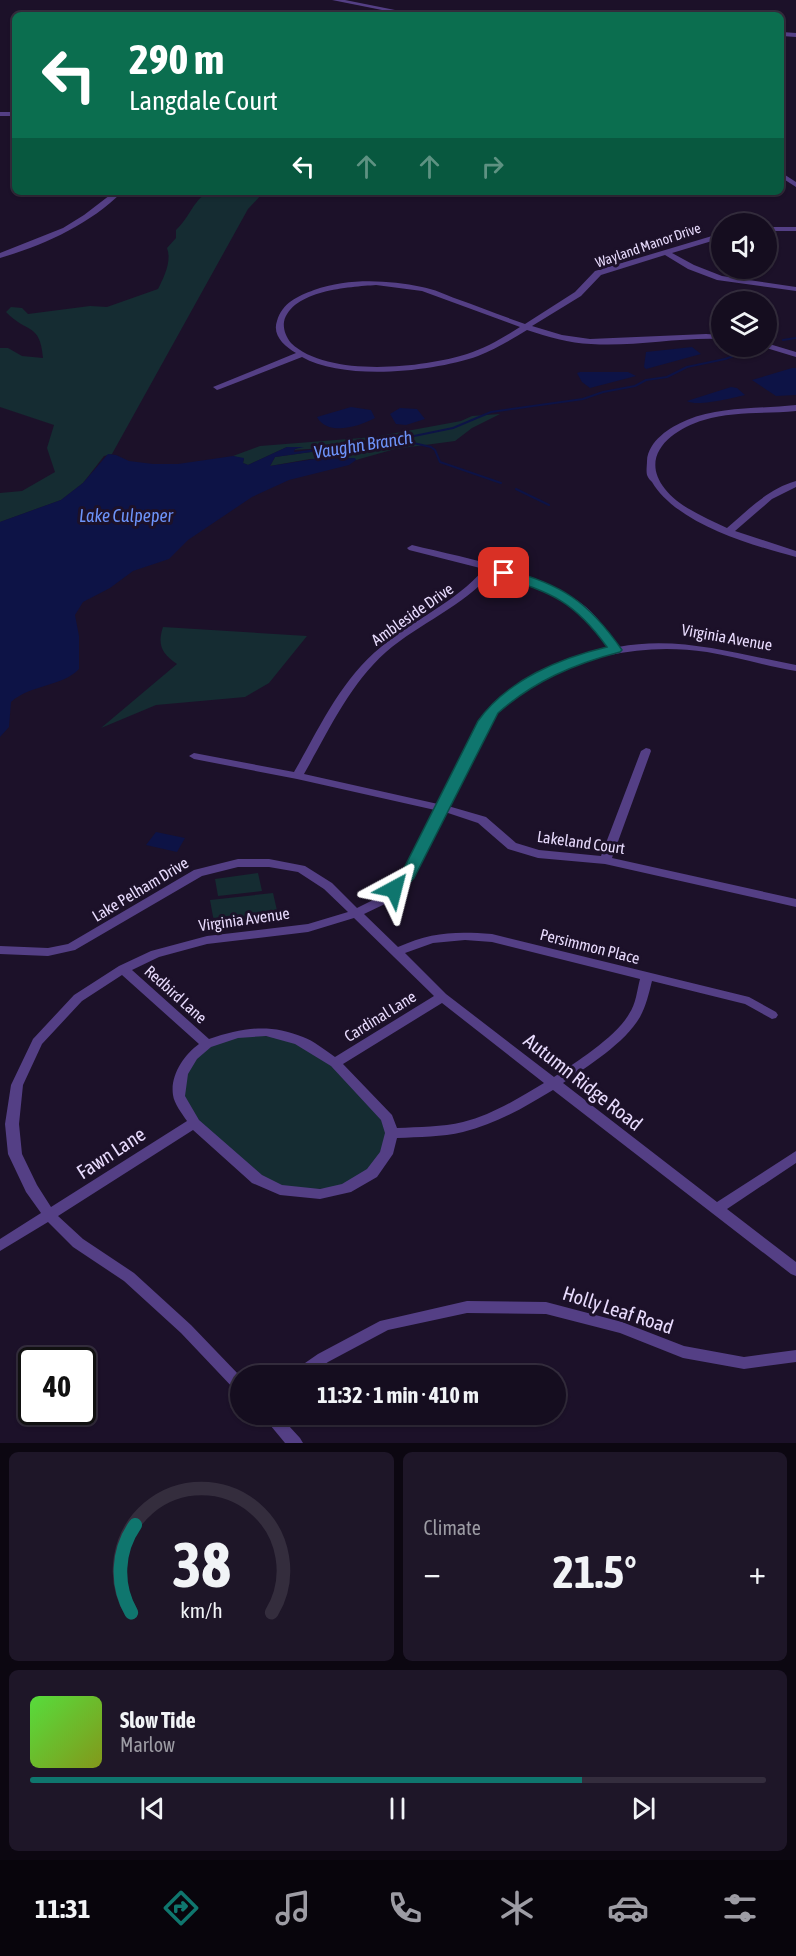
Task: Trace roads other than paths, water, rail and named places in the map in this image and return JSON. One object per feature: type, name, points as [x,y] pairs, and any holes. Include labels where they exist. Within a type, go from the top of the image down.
[{"type":"street","points":[[335,0],[401,12]]},
{"type":"street","points":[[0,256],[72,227],[114,195]]},
{"type":"street","points":[[777,229],[796,229]]},
{"type":"street","name":"Wayland Manor Drive","points":[[301,354],[324,363],[357,369],[402,367],[468,356],[526,327],[567,302],[598,273],[711,238]]},
{"type":"street","points":[[665,252],[691,267],[720,278],[796,289]]},
{"type":"street","points":[[217,387],[301,354],[283,339],[279,325],[281,318],[298,301],[323,290],[342,286],[376,283],[423,290],[560,338],[597,342],[690,335],[711,336]]},
{"type":"street","points":[[777,349],[796,355]]},
{"type":"street","points":[[796,408],[734,411],[709,415],[668,433],[654,450],[650,462],[652,477],[661,492],[694,517],[773,548],[796,554]]},
{"type":"street","points":[[730,530],[766,499],[783,488],[796,484]]},
{"type":"street","points":[[412,548],[551,588],[581,608],[615,650]]},
{"type":"street","name":"Ambleside Drive","points":[[297,776],[338,704],[360,671],[385,648],[458,602],[478,585],[490,569]]},
{"type":"street","name":"Virginia Avenue","points":[[230,1375],[186,1329],[129,1277],[78,1243],[50,1216],[31,1188],[15,1154],[12,1124],[17,1085],[37,1042],[78,998],[123,969],[155,954],[207,940],[308,928],[355,914],[383,900],[406,878],[485,721],[505,698],[555,668],[590,655],[615,650],[650,646],[688,646],[796,668]]},
{"type":"street","points":[[605,860],[646,751]]},
{"type":"street","name":"Lakeland Court","points":[[194,756],[463,813],[482,820],[512,846],[530,851],[605,860],[796,903]]},
{"type":"street","name":"Lake Pelham Drive","points":[[0,950],[48,952],[71,948],[198,873],[238,863],[269,863],[301,869],[328,886],[355,914]]},
{"type":"street","name":"Autumn Ridge Road","points":[[355,914],[442,996],[796,1270]]},
{"type":"street","name":"Persimmon Place","points":[[397,952],[425,939],[451,934],[492,938],[749,1001],[772,1016]]},
{"type":"street","name":"Redbird Lane","points":[[123,969],[207,1044]]},
{"type":"street","points":[[392,1133],[466,1126],[502,1114],[606,1046],[634,1019],[647,977]]},
{"type":"street","name":"Cardinal Lane","points":[[335,1063],[442,996]]},
{"type":"street","points":[[266,1032],[299,1040],[335,1063],[387,1118],[392,1133],[386,1154],[372,1173],[346,1188],[320,1194],[280,1190],[257,1179],[194,1123],[180,1096],[182,1074],[192,1056],[207,1044],[237,1035],[266,1032]]},
{"type":"street","name":"Fawn Lane","points":[[0,1246],[194,1123]]},
{"type":"street","points":[[716,1209],[796,1156]]},
{"type":"street","name":"Holly Leaf Road","points":[[313,1365],[385,1325],[467,1307],[546,1308],[622,1328],[683,1352],[744,1363],[796,1356]]},
{"type":"street","points":[[278,1425],[295,1443]]},
{"type":"water","points":[[692,347],[701,354],[646,369],[644,367],[646,352]]},
{"type":"water","points":[[796,368],[796,395],[776,396],[752,380]]},
{"type":"water","points":[[628,372],[636,376],[590,388],[582,382],[577,373]]},
{"type":"water","points":[[731,387],[737,388],[745,395],[707,403],[687,401]]},
{"type":"water","points":[[351,407],[371,410],[375,418],[361,424],[336,428],[322,423],[317,417]]},
{"type":"water","points":[[400,408],[417,409],[425,419],[406,425],[396,424],[390,414]]},
{"type":"water","name":"Lake Culpeper","points":[[287,447],[304,447],[295,449],[294,452],[324,448],[356,450],[311,452],[275,457],[270,466],[315,459],[355,458],[356,460],[349,465],[289,480],[252,497],[188,540],[169,559],[133,571],[110,588],[83,602],[75,615],[79,636],[79,669],[64,679],[28,692],[11,702],[9,727],[0,737],[0,522],[61,500],[83,483],[108,454],[129,461],[153,464],[178,464],[233,456],[244,458],[243,463],[248,465]]},
{"type":"water","points":[[156,832],[185,838],[177,852],[146,845]]},
{"type":"waterway","name":"Vaughn Branch","points":[[783,340],[796,338]]},
{"type":"waterway","name":"Vaughn Branch","points":[[346,450],[453,428],[491,412],[583,399],[603,392],[635,386],[646,380],[667,377],[687,367],[731,357]]},
{"type":"waterway","points":[[400,440],[431,447],[435,450],[440,462],[501,483]]},
{"type":"waterway","points":[[516,489],[549,505]]}]
